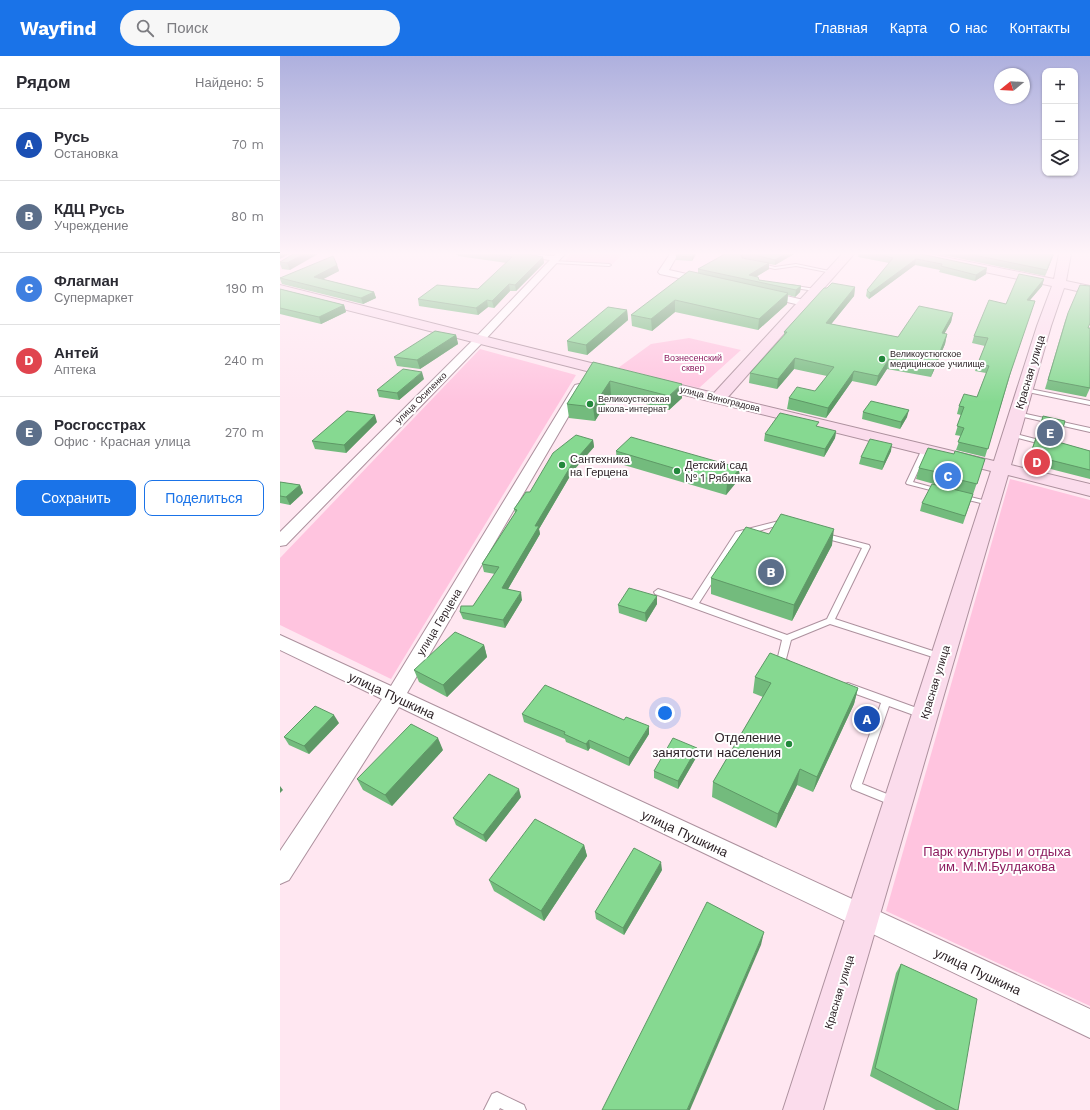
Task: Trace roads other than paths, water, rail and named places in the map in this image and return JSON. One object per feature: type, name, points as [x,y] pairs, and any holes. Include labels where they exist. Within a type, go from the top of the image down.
[{"type":"street","name":"улица Виноградова","points":[[335,303],[591,368],[1090,490]]},
{"type":"street","name":"улица Осипенко","points":[[280,541],[514,303]]},
{"type":"street","points":[[717,399],[804,303]]},
{"type":"street","name":"Красная улица","points":[[803,1110],[989,503],[1026,390],[1044,326],[1052,303]]},
{"type":"street","name":"улица Герцена","points":[[280,872],[395,696],[591,368]]},
{"type":"street","name":"улица Пушкина","points":[[280,642],[862,918],[1090,1024]]},
{"type":"lane","points":[[1026,390],[1090,403]]},
{"type":"lane","points":[[1014,425],[1090,430]]},
{"type":"lane","points":[[1014,425],[1055,445]]},
{"type":"lane","points":[[925,449],[909,483],[989,503]]},
{"type":"lane","points":[[694,604],[739,534],[780,523],[794,527]]},
{"type":"lane","points":[[815,533],[866,547],[830,621]]},
{"type":"lane","points":[[658,592],[787,638],[830,621],[942,657]]},
{"type":"lane","points":[[787,638],[781,661],[795,666]]},
{"type":"lane","points":[[837,683],[924,715]]},
{"type":"lane","points":[[886,702],[856,786],[898,803]]},
{"type":"lane","points":[[491,1110],[497,1099],[519,1110]]},
{"type":"place","name":"Великоустюгское медицинское училище","points":[[882,359]]},
{"type":"place","name":"Великоустюгская школа-интернат","points":[[590,404]]},
{"type":"place","name":"Росгосстрах","points":[[1050,433]]},
{"type":"place","name":"Антей","points":[[1037,462]]},
{"type":"place","name":"Сантехника на Герцена","points":[[562,465]]},
{"type":"place","name":"Детский сад № 1 Рябинка","points":[[677,471]]},
{"type":"place","name":"Флагман","points":[[948,476]]},
{"type":"place","name":"КДЦ Русь","points":[[771,572]]},
{"type":"place","name":"Русь","points":[[867,719]]},
{"type":"place","name":"Отделение занятости населения","points":[[789,744]]},
{"type":"park label","name":"Вознесенский сквер","points":[[693,364]]},
{"type":"park label","name":"Парк культуры и отдыха им. М.М.Булдакова","points":[[997,858]]}]
